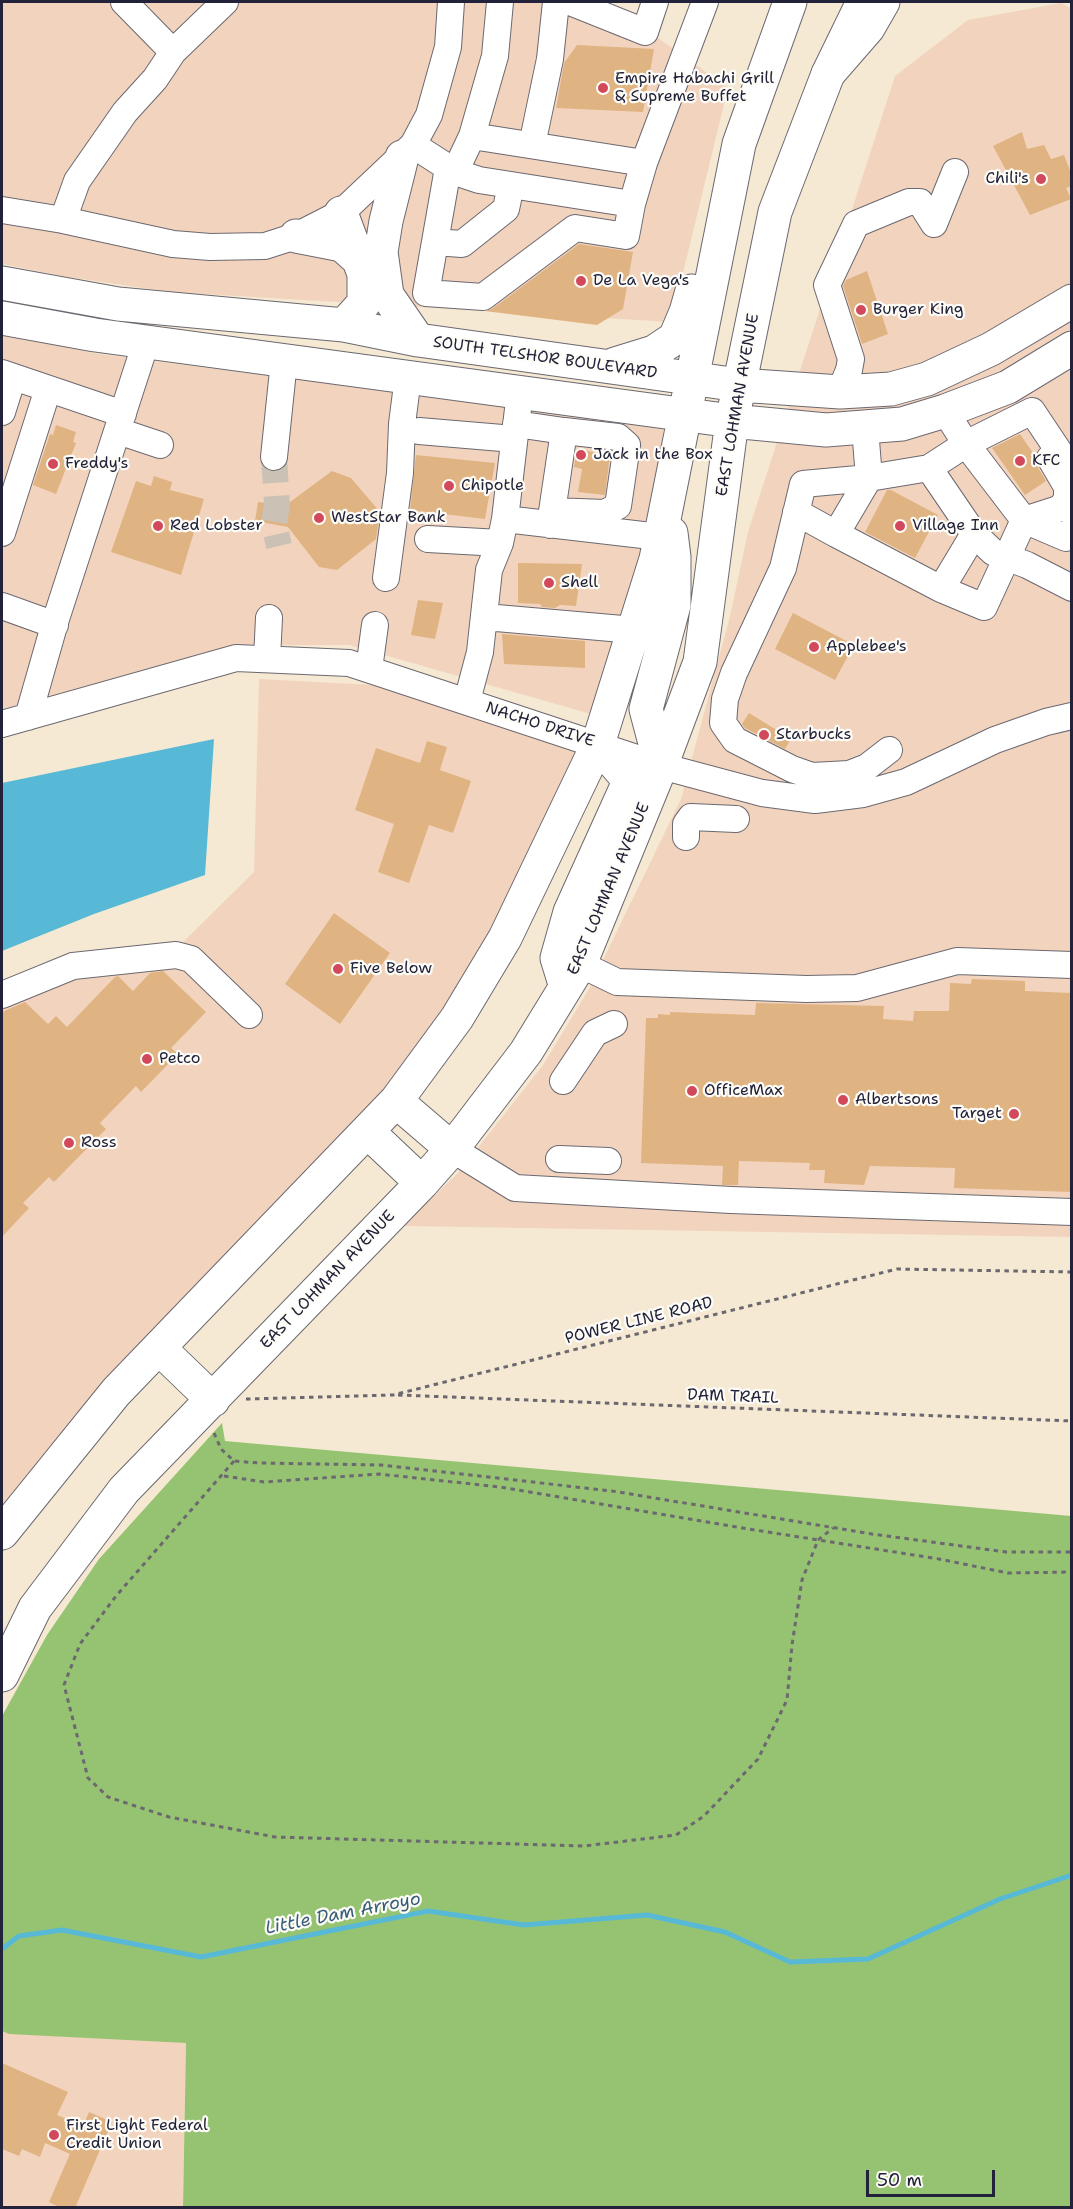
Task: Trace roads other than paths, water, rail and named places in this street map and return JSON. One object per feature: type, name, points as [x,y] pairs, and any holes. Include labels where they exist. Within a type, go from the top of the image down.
[{"type":"main road","points":[[2,1533],[116,1392],[396,1101],[457,1018],[505,938],[598,744],[656,559],[739,144],[790,2]]},
{"type":"main road","name":"EAST LOHMAN AVENUE","points":[[2,1675],[35,1608],[124,1490],[422,1183],[452,1149],[526,1052],[573,976],[661,766],[700,662],[732,421],[775,212],[828,74],[863,2]]},
{"type":"main road","points":[[828,74],[868,28],[883,2]]},
{"type":"main road","points":[[344,325],[364,303],[364,274],[386,221],[408,151]]},
{"type":"main road","points":[[606,366],[654,352],[675,338],[686,312],[703,246],[728,194]]},
{"type":"main road","points":[[346,209],[387,295],[418,340]]},
{"type":"main road","points":[[296,236],[342,245],[370,257]]},
{"type":"main road","name":"SOUTH TELSHOR BOULEVARD","points":[[2,283],[118,304],[344,325],[418,340],[691,379],[739,385],[840,392],[891,389],[927,379],[991,349],[1071,301]]},
{"type":"main road","points":[[2,318],[95,335],[284,361],[684,415],[826,430],[902,424],[945,411],[1008,387],[1071,348]]},
{"type":"main road","points":[[146,342],[158,328],[168,324],[285,330],[309,322]]},
{"type":"main road","points":[[945,411],[985,378],[990,371],[991,349]]},
{"type":"main road","points":[[661,766],[646,709],[674,605],[674,557],[667,502]]},
{"type":"main road","points":[[573,976],[557,958],[570,912],[627,786],[627,778],[598,744]]},
{"type":"main road","points":[[396,1101],[452,1149]]},
{"type":"main road","points":[[367,1131],[422,1183]]},
{"type":"main road","points":[[159,1348],[213,1400]]},
{"type":"street","points":[[124,2],[173,52]]},
{"type":"street","points":[[63,220],[72,178],[155,79],[173,52],[225,2]]},
{"type":"street","points":[[2,210],[63,220],[173,244],[210,248],[265,246],[296,236],[346,209],[408,151],[429,115],[448,47],[452,2]]},
{"type":"street","points":[[500,2],[495,56],[472,136],[452,170],[426,293],[483,297],[574,228],[579,196]]},
{"type":"street","points":[[532,145],[550,59],[555,2]]},
{"type":"street","points":[[570,2],[645,32],[654,2]]},
{"type":"street","points":[[574,228],[626,236],[632,204],[644,163],[705,2]]},
{"type":"street","points":[[472,136],[644,163]]},
{"type":"street","points":[[408,151],[478,180],[632,204]]},
{"type":"street","points":[[840,392],[849,370],[850,359],[827,285],[856,224],[909,202],[920,202],[934,224],[955,172]]},
{"type":"street","points":[[435,242],[462,244],[506,209],[511,185]]},
{"type":"street","points":[[28,717],[55,624],[146,342]]},
{"type":"street","points":[[274,457],[284,361]]},
{"type":"street","points":[[2,412],[7,375],[48,389],[121,422],[160,445]]},
{"type":"street","points":[[386,578],[400,473],[402,424],[408,377]]},
{"type":"street","points":[[2,533],[48,389]]},
{"type":"street","points":[[467,701],[480,652],[489,570],[502,531],[520,392]]},
{"type":"street","points":[[945,411],[966,444],[1024,520],[1066,538],[1071,530]]},
{"type":"street","points":[[889,750],[867,767],[849,774],[812,776],[792,769],[735,740],[723,723],[725,699],[734,673],[783,568],[803,484],[869,478],[929,468],[966,444],[1028,413]]},
{"type":"street","points":[[1028,413],[1071,471]]},
{"type":"street","points":[[1024,520],[1049,514],[1061,508],[1068,499],[1067,487],[1028,413]]},
{"type":"street","points":[[836,534],[869,478],[864,428]]},
{"type":"street","points":[[419,431],[564,431],[618,437],[627,445],[618,506],[605,513],[551,518],[502,531],[428,539]]},
{"type":"street","points":[[551,518],[564,431]]},
{"type":"street","points":[[929,468],[974,534],[993,552],[1054,578],[1071,588]]},
{"type":"street","points":[[796,512],[941,589],[984,607],[1024,520]]},
{"type":"street","points":[[551,518],[660,537]]},
{"type":"street","points":[[941,589],[974,534]]},
{"type":"street","points":[[2,606],[55,624]]},
{"type":"street","points":[[485,617],[634,630]]},
{"type":"street","points":[[267,659],[269,618]]},
{"type":"street","points":[[369,669],[375,625]]},
{"type":"street","name":"NACHO DRIVE","points":[[2,724],[236,658],[349,663],[661,766],[762,793],[815,800],[863,794],[906,782],[995,740],[1046,722],[1071,716]]},
{"type":"street","points":[[686,837],[686,824],[691,817],[736,819]]},
{"type":"street","points":[[2,995],[73,966],[176,955],[191,960],[249,1015]]},
{"type":"street","points":[[573,976],[616,982],[806,989],[857,988],[957,961],[1071,965]]},
{"type":"street","points":[[563,1081],[595,1033],[615,1024]]},
{"type":"street","points":[[452,1149],[515,1188],[820,1204],[1071,1212]]},
{"type":"street","points":[[559,1159],[608,1161]]},
{"type":"water","points":[[214,739],[205,875],[94,914],[2,951],[2,783]]},
{"type":"waterway","name":"Little Dam Arroyo","points":[[2,1949],[19,1936],[62,1930],[201,1957],[428,1911],[524,1925],[647,1915],[725,1932],[790,1962],[868,1959],[1000,1899],[1072,1875]]},
{"type":"tunnel","points":[[274,457],[277,504],[274,524],[279,546]]},
{"type":"place","name":"Empire Habachi Grill & Supreme Buffet","points":[[603,88]]},
{"type":"place","name":"Chili's","points":[[1041,179]]},
{"type":"place","name":"De La Vega's","points":[[581,281]]},
{"type":"place","name":"Burger King","points":[[861,310]]},
{"type":"place","name":"Jack in the Box","points":[[581,455]]},
{"type":"place","name":"KFC","points":[[1020,461]]},
{"type":"place","name":"Freddy's","points":[[53,464]]},
{"type":"place","name":"Chipotle","points":[[449,486]]},
{"type":"place","name":"WestStar Bank","points":[[319,518]]},
{"type":"place","name":"Red Lobster","points":[[158,526]]},
{"type":"place","name":"Village Inn","points":[[900,526]]},
{"type":"place","name":"Shell","points":[[549,583]]},
{"type":"place","name":"Applebee's","points":[[814,647]]},
{"type":"place","name":"Starbucks","points":[[764,735]]},
{"type":"place","name":"Five Below","points":[[338,969]]},
{"type":"place","name":"Petco","points":[[147,1059]]},
{"type":"place","name":"OfficeMax","points":[[692,1091]]},
{"type":"place","name":"Albertsons","points":[[843,1100]]},
{"type":"place","name":"Target","points":[[1014,1114]]},
{"type":"place","name":"Ross","points":[[69,1143]]},
{"type":"place","name":"First Light Federal Credit Union","points":[[54,2135]]}]
